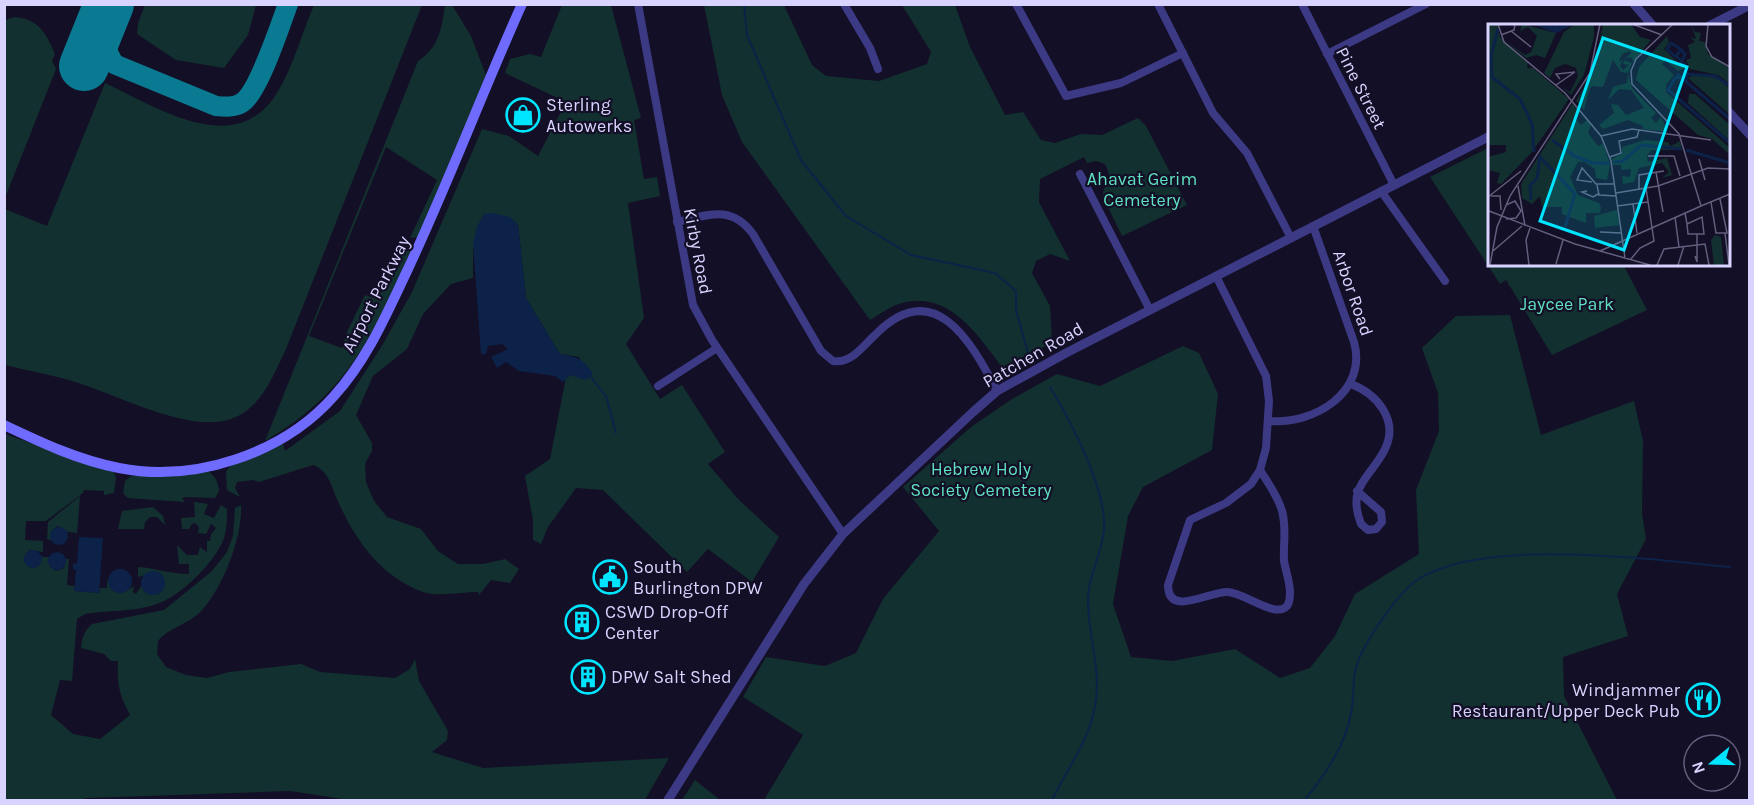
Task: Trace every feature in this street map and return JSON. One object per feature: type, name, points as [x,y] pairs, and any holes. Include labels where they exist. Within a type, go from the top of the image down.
[{"type":"main road","name":"Airport Parkway","points":[[4,426],[80,458],[121,468],[159,471],[201,468],[236,459],[275,442],[317,414],[344,385],[377,335],[439,203],[522,4]]},
{"type":"street","name":"Kirby Road","points":[[638,4],[689,293],[702,323],[717,348],[843,534]]},
{"type":"street","points":[[844,4],[870,48],[878,69]]},
{"type":"street","points":[[1016,4],[1066,96],[1121,83],[1183,53]]},
{"type":"street","points":[[1158,4],[1213,113],[1247,153],[1291,238]]},
{"type":"street","name":"Pine Street","points":[[1302,4],[1394,185]]},
{"type":"street","points":[[1327,54],[1426,4]]},
{"type":"street","points":[[1634,4],[1651,24]]},
{"type":"street","points":[[1713,24],[1749,5]]},
{"type":"street","points":[[1730,113],[1749,135]]},
{"type":"street","name":"Patchen Road","points":[[668,801],[804,584],[843,534],[997,391],[1488,137]]},
{"type":"street","points":[[1080,174],[1150,310]]},
{"type":"street","points":[[1382,191],[1445,281]]},
{"type":"street","points":[[677,222],[722,214],[741,220],[758,242],[821,351],[833,361],[848,360],[897,317],[914,311],[929,311],[947,320],[962,334],[978,356],[997,391]]},
{"type":"street","name":"Arbor Road","points":[[1313,226],[1357,350],[1358,366],[1351,384]]},
{"type":"street","points":[[1216,276],[1266,376],[1269,421],[1260,470],[1251,484],[1239,495],[1190,520],[1168,585],[1169,593],[1174,600],[1185,603],[1211,593],[1227,592],[1243,594],[1272,611],[1281,610],[1287,605],[1290,593],[1284,560],[1284,521],[1280,507],[1260,470]]},
{"type":"street","points":[[658,386],[717,348]]},
{"type":"street","points":[[1269,421],[1287,422],[1305,417],[1332,402],[1351,384],[1374,396],[1386,414],[1388,428],[1384,450],[1364,477],[1357,491],[1356,508],[1360,522],[1366,529],[1376,529],[1382,522],[1381,512],[1357,491]]},
{"type":"green space","points":[[145,4],[256,5],[248,35],[224,68],[176,60],[137,34],[138,23]]},
{"type":"green space","points":[[314,5],[422,5],[286,349],[258,400],[250,408],[231,419],[214,422],[194,421],[151,410],[72,381],[5,365],[5,209],[47,226],[105,83],[171,114],[195,122],[218,126],[240,123],[260,113],[277,93],[293,61]]},
{"type":"green space","points":[[445,5],[452,5],[471,36],[486,75],[419,237],[410,238],[437,180],[386,147],[309,336],[342,348],[365,295],[371,297],[397,245],[403,243],[411,251],[383,310],[355,359],[318,402],[294,422],[265,441],[418,61],[431,50],[438,36]]},
{"type":"green space","points":[[562,5],[611,5],[641,118],[634,120],[644,179],[657,177],[660,196],[628,203],[644,318],[626,344],[660,399],[682,385],[725,452],[708,464],[738,499],[779,537],[752,582],[708,549],[687,572],[603,490],[576,488],[548,527],[541,544],[533,540],[533,520],[525,476],[550,459],[566,377],[570,375],[586,379],[579,357],[560,354],[526,298],[518,225],[484,214],[475,238],[473,278],[451,284],[423,314],[407,349],[373,376],[356,415],[372,443],[372,451],[365,464],[366,482],[374,501],[387,517],[421,529],[438,551],[458,564],[483,564],[505,559],[519,569],[510,583],[491,580],[479,595],[478,592],[428,593],[407,585],[393,576],[369,554],[351,527],[328,478],[322,470],[313,465],[259,482],[253,480],[237,482],[235,488],[240,497],[227,490],[226,472],[230,466],[283,443],[285,451],[340,411],[383,344],[412,292],[482,129],[509,136],[538,156],[566,102],[505,73],[510,59],[530,54],[541,57]]},
{"type":"green space","name":"Ahavat Gerim Cemetery","points":[[704,5],[784,5],[812,65],[826,76],[879,81],[927,64],[931,52],[902,5],[955,5],[970,47],[1005,115],[1023,112],[1041,140],[1055,143],[1081,134],[1102,135],[1138,118],[1146,126],[1187,205],[1122,236],[1103,197],[1109,175],[1105,164],[1096,161],[1087,163],[1084,157],[1040,179],[1039,202],[1070,261],[1050,254],[1036,261],[1032,273],[1050,306],[1052,343],[1002,367],[971,328],[946,308],[932,302],[916,301],[899,304],[870,320],[742,142],[722,95]]},
{"type":"green space","points":[[14,17],[23,18],[40,28],[55,54],[52,61],[56,69],[5,198],[5,20]]},
{"type":"green space","name":"Jaycee Park","points":[[1488,148],[1488,266],[1430,177]]},
{"type":"green space","name":"Jaycee Park","points":[[1488,266],[1624,266],[1647,310],[1552,355],[1506,280],[1500,284]]},
{"type":"green space","name":"Hebrew Holy Society Cemetery","points":[[1510,315],[1541,435],[1634,401],[1643,441],[1642,513],[1646,539],[1617,594],[1628,636],[1563,657],[1564,696],[1617,800],[764,800],[803,735],[743,697],[766,657],[825,666],[856,653],[883,599],[939,531],[903,487],[971,427],[1012,399],[1057,374],[1100,386],[1183,346],[1199,353],[1218,394],[1212,450],[1143,487],[1128,516],[1113,604],[1131,657],[1172,661],[1235,649],[1280,678],[1310,668],[1335,636],[1355,594],[1419,554],[1416,490],[1439,431],[1438,393],[1422,348],[1456,316]]},
{"type":"green space","points":[[5,434],[114,472],[116,478],[114,493],[104,495],[104,491],[84,490],[46,521],[26,521],[25,540],[43,541],[43,552],[29,550],[24,558],[25,563],[38,567],[42,557],[49,557],[49,566],[56,571],[64,568],[66,559],[69,559],[67,585],[74,586],[74,591],[99,593],[100,588],[107,588],[107,579],[110,587],[129,589],[134,586],[133,592],[136,594],[141,586],[151,595],[159,594],[163,576],[156,572],[138,577],[138,567],[189,574],[189,564],[179,564],[177,545],[187,555],[198,555],[200,547],[207,552],[207,541],[210,541],[211,534],[216,528],[211,524],[206,534],[198,533],[199,527],[195,523],[189,529],[182,529],[181,518],[195,517],[194,502],[208,504],[204,514],[214,518],[221,505],[227,509],[227,523],[221,545],[196,578],[179,592],[153,605],[85,614],[77,619],[72,681],[60,680],[51,715],[73,734],[100,739],[130,715],[120,689],[118,661],[111,661],[104,654],[81,648],[87,629],[92,624],[164,610],[212,571],[227,552],[233,536],[235,508],[241,505],[241,518],[234,548],[229,564],[214,593],[197,615],[166,633],[158,641],[157,654],[166,667],[186,675],[207,678],[229,672],[301,664],[320,672],[395,678],[410,669],[415,659],[419,681],[448,731],[447,740],[432,752],[483,768],[669,758],[645,800],[349,800],[290,791],[77,800],[5,800]]},
{"type":"green space","points":[[208,471],[218,485],[219,491],[215,498],[182,498],[185,502],[128,498],[123,493],[125,481],[131,476]]},
{"type":"green space","points":[[80,496],[77,533],[68,532],[58,526],[51,531],[51,540],[47,539],[48,522]]},
{"type":"green space","points":[[153,507],[163,516],[165,525],[157,517],[150,517],[145,522],[144,529],[118,529],[122,511]]},
{"type":"green space","points":[[695,780],[720,800],[682,800]]},
{"type":"water","points":[[493,213],[510,217],[518,224],[526,298],[560,354],[579,359],[590,369],[593,374],[586,380],[570,375],[563,382],[555,376],[519,371],[506,362],[497,368],[491,357],[508,349],[502,344],[488,346],[486,354],[481,354],[473,243],[477,227],[484,214]]},
{"type":"water","points":[[55,527],[63,527],[68,532],[66,543],[55,545],[50,540],[50,532]]},
{"type":"water","points":[[79,537],[103,538],[99,593],[74,591],[76,570],[73,569],[73,564],[77,563]]},
{"type":"water","points":[[29,550],[37,550],[42,555],[40,566],[29,568],[24,563],[24,555]]},
{"type":"water","points":[[53,552],[61,552],[66,557],[64,568],[53,570],[48,565],[48,557]]},
{"type":"water","points":[[120,569],[125,570],[131,576],[131,586],[125,592],[120,593],[115,592],[109,586],[108,581],[109,576],[115,570]]},
{"type":"water","points":[[153,571],[158,572],[164,578],[164,588],[158,594],[153,595],[148,594],[142,588],[141,583],[142,578],[148,572]]},
{"type":"waterway","points":[[744,4],[747,35],[801,160],[846,216],[911,255],[995,273],[1016,291],[1016,310],[1028,353]]},
{"type":"waterway","points":[[590,376],[606,396],[616,433]]},
{"type":"waterway","points":[[1050,387],[1068,418],[1094,476],[1100,496],[1104,530],[1088,597],[1097,679],[1095,706],[1083,743],[1052,800]]},
{"type":"waterway","points":[[1305,800],[1327,770],[1344,737],[1351,713],[1354,677],[1360,656],[1385,615],[1401,594],[1417,580],[1446,567],[1483,558],[1524,555],[1614,556],[1730,567]]},
{"type":"taxiway","points":[[101,24],[106,49],[114,64],[216,106],[230,107],[243,102],[256,85],[288,4]]},
{"type":"runway","points":[[84,66],[109,4]]},
{"type":"place","name":"Sterling Autowerks","points":[[523,115]]},
{"type":"place","name":"South Burlington DPW","points":[[610,577]]},
{"type":"place","name":"CSWD Drop-Off Center","points":[[582,622]]},
{"type":"place","name":"DPW Salt Shed","points":[[588,677]]},
{"type":"place","name":"Windjammer Restaurant/Upper Deck Pub","points":[[1703,700]]}]
